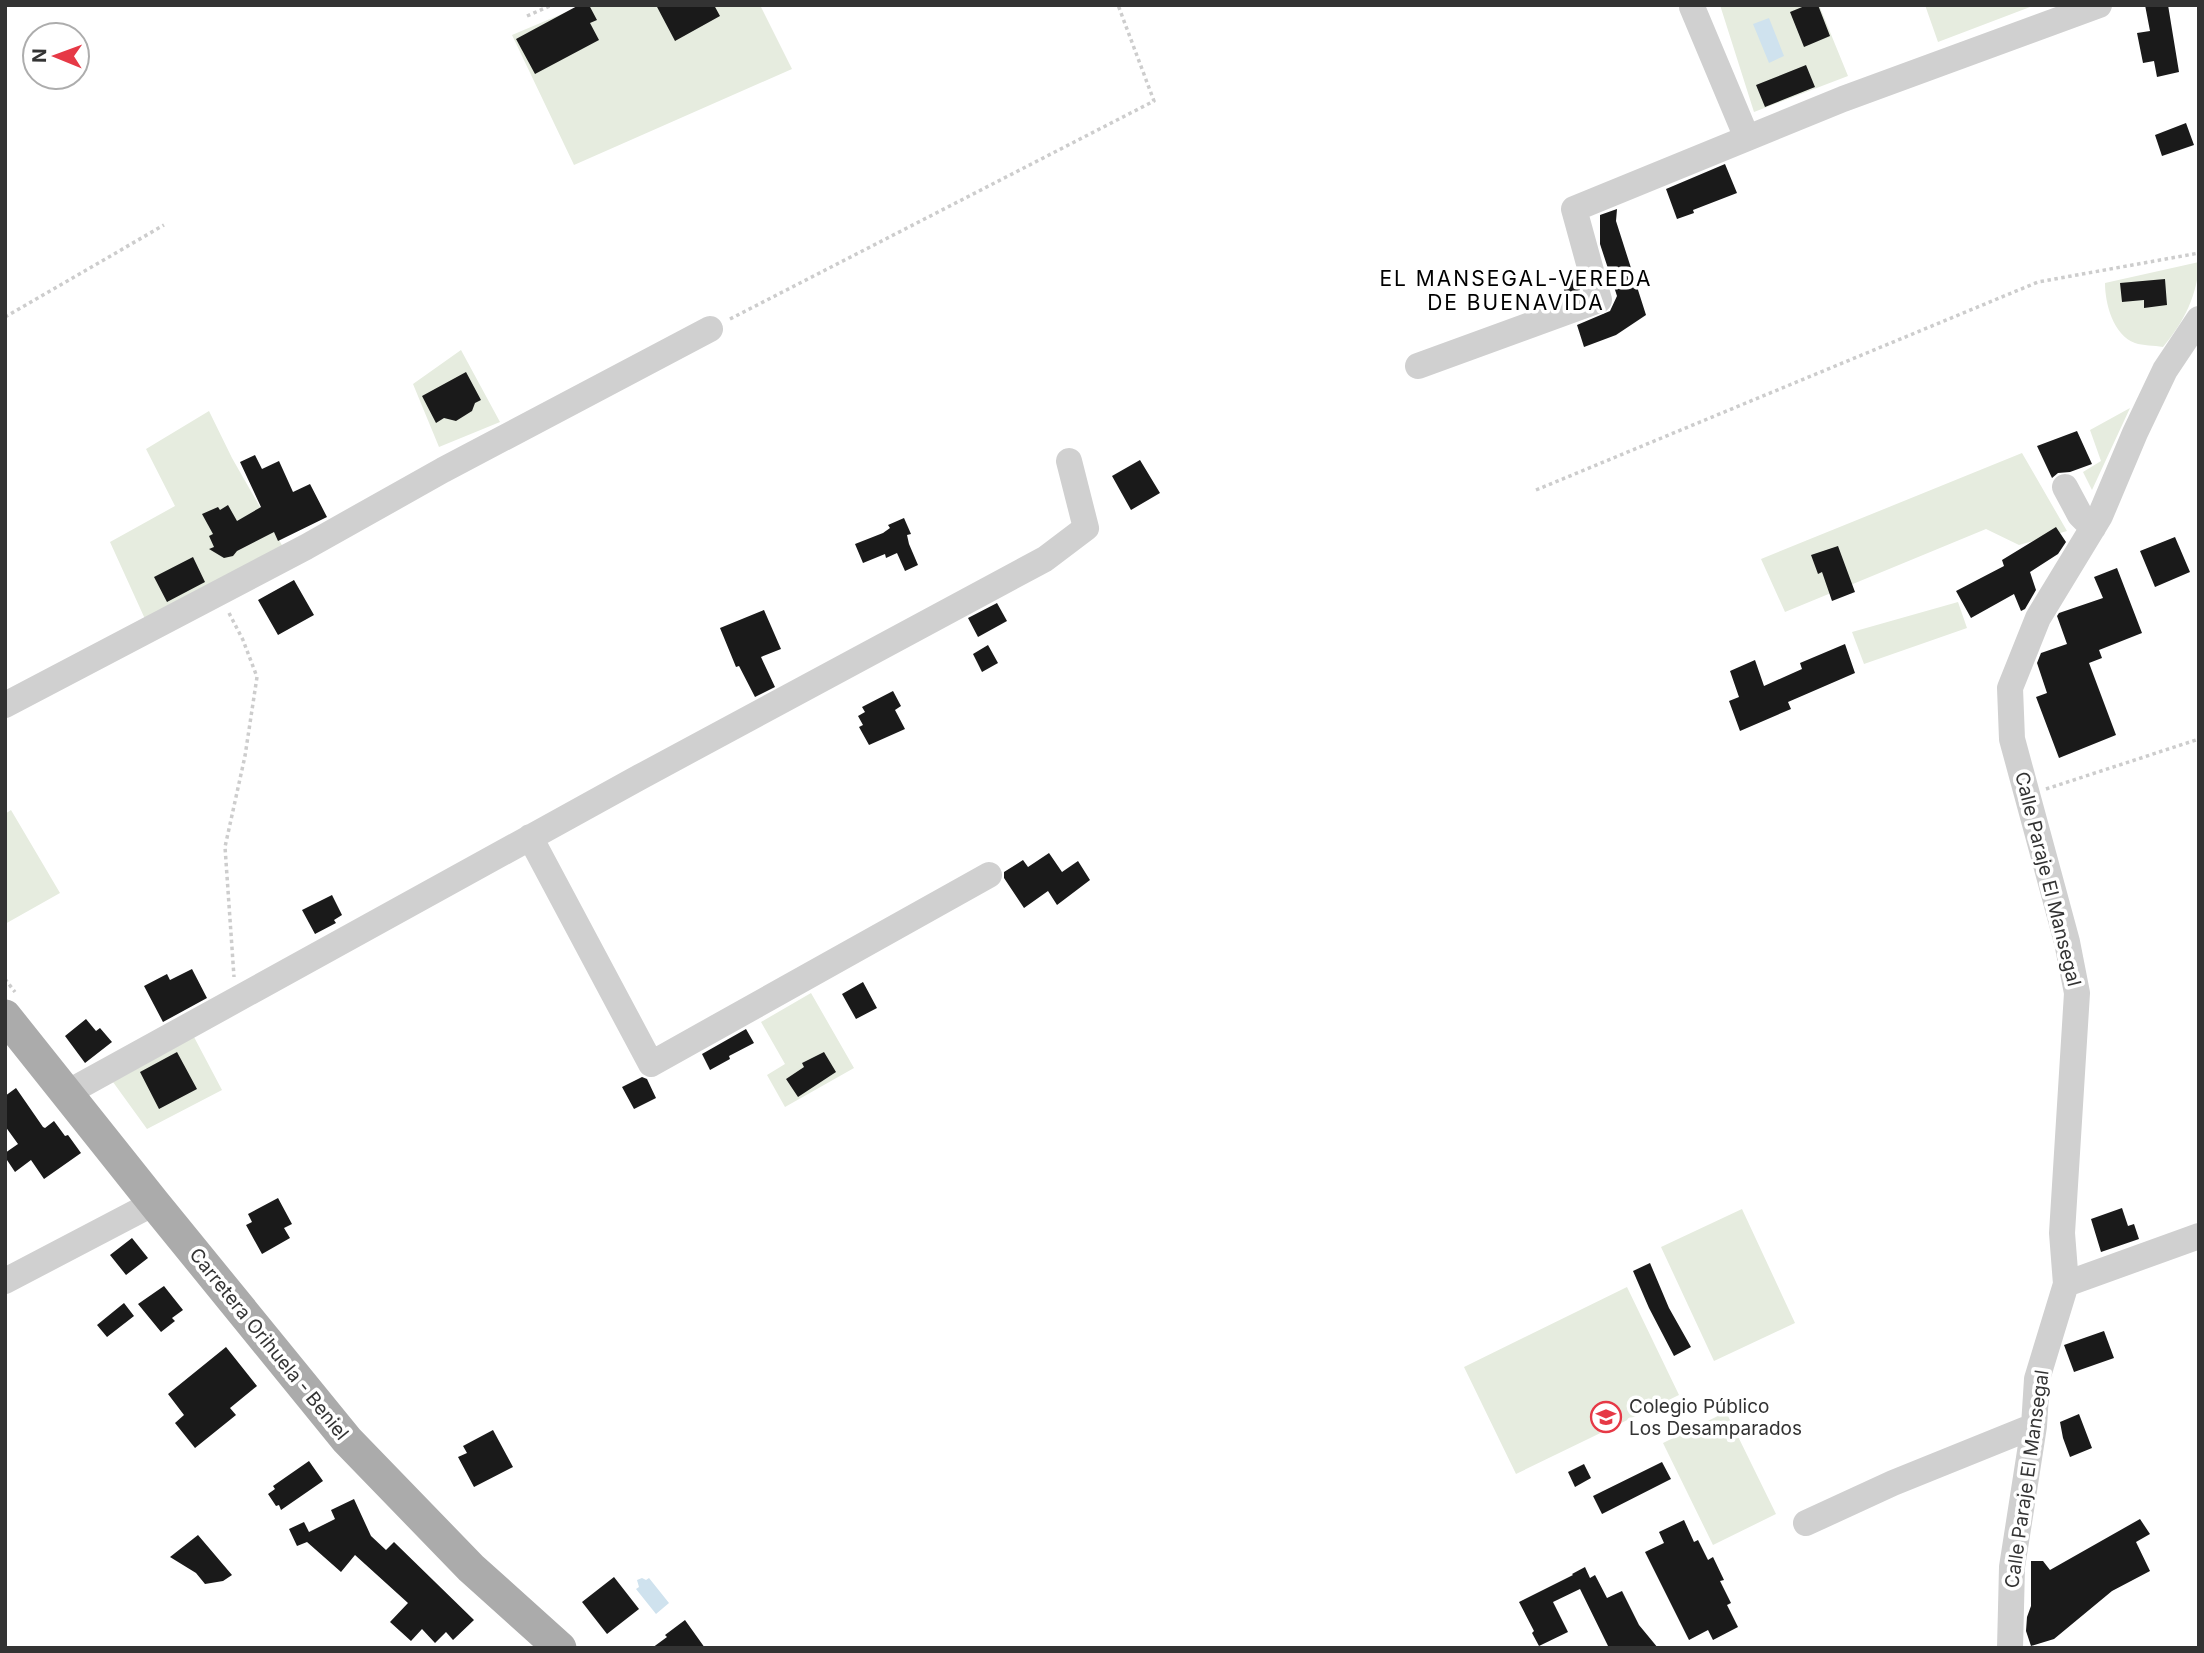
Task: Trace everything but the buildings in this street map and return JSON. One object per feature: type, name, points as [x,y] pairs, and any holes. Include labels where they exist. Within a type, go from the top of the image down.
[{"type":"main road","name":"Carretera Orihuela - Beniel","points":[[5,1016],[347,1440],[471,1568],[561,1648]]},
{"type":"street","points":[[1418,366],[1599,300],[1574,209],[1843,99],[2035,16],[2099,5]]},
{"type":"street","points":[[1692,7],[1747,138]]},
{"type":"street","name":"Calle Paraje El Mansegal","points":[[2010,1648],[2012,1567],[2034,1426],[2037,1379],[2067,1284],[2062,1233],[2077,993],[2067,942],[2012,739],[2010,688],[2039,618],[2101,516],[2135,433],[2165,370],[2199,319]]},
{"type":"street","points":[[5,705],[219,594],[443,470],[710,329]]},
{"type":"street","points":[[67,1093],[530,837],[1045,559],[1086,528],[1069,461]]},
{"type":"street","points":[[2065,487],[2080,515],[2093,528]]},
{"type":"street","points":[[530,837],[651,1064],[989,874]]},
{"type":"street","points":[[5,1281],[155,1203]]},
{"type":"street","points":[[2067,1284],[2199,1236]]},
{"type":"street","points":[[1806,1523],[1893,1483],[2034,1426]]},
{"type":"path","points":[[527,16],[552,5]]},
{"type":"path","points":[[710,329],[1154,101],[1118,5]]},
{"type":"path","points":[[5,317],[164,225]]},
{"type":"path","points":[[1536,490],[2038,282],[2199,253]]},
{"type":"path","points":[[219,594],[243,640],[257,677],[245,756],[225,847],[235,1000]]},
{"type":"path","points":[[2027,795],[2199,739]]},
{"type":"shaded area","points":[[583,5],[760,5],[792,69],[574,165],[512,35]]},
{"type":"shaded area","points":[[1720,5],[1819,5],[1848,76],[1754,112]]},
{"type":"shaded area","points":[[1925,5],[2035,5],[1938,42]]},
{"type":"shaded area","points":[[2199,262],[2193,296],[2177,328],[2163,347],[2135,343],[2121,333],[2109,309],[2105,283]]},
{"type":"shaded area","points":[[461,350],[500,422],[439,447],[413,384]]},
{"type":"shaded area","points":[[2130,408],[2092,490],[2083,472],[2101,461],[2090,430]]},
{"type":"shaded area","points":[[209,411],[232,458],[283,547],[145,619],[110,542],[175,506],[146,449]]},
{"type":"shaded area","points":[[2022,453],[2067,531],[2019,545],[1986,529],[1785,612],[1761,559]]},
{"type":"shaded area","points":[[1958,602],[1967,628],[1864,664],[1852,632]]},
{"type":"shaded area","points":[[11,810],[60,893],[5,924],[5,814]]},
{"type":"shaded area","points":[[811,993],[854,1068],[785,1107],[767,1075],[785,1064],[761,1022]]},
{"type":"shaded area","points":[[194,1037],[222,1090],[147,1129],[113,1082]]},
{"type":"shaded area","points":[[1742,1209],[1795,1323],[1714,1361],[1661,1247]]},
{"type":"shaded area","points":[[1627,1287],[1679,1395],[1516,1474],[1464,1367]]},
{"type":"shaded area","points":[[1726,1412],[1776,1514],[1713,1545],[1663,1443]]},
{"type":"water","points":[[1769,18],[1784,56],[1769,63],[1753,24]]},
{"type":"water","points":[[649,1578],[669,1603],[656,1614],[636,1589],[639,1587],[637,1580]]},
{"type":"place","name":"Colegio Público Los Desamparados","points":[[1606,1417]]},
{"type":"district","name":"EL MANSEGAL-VEREDA DE BUENAVIDA","points":[[1516,290]]}]
